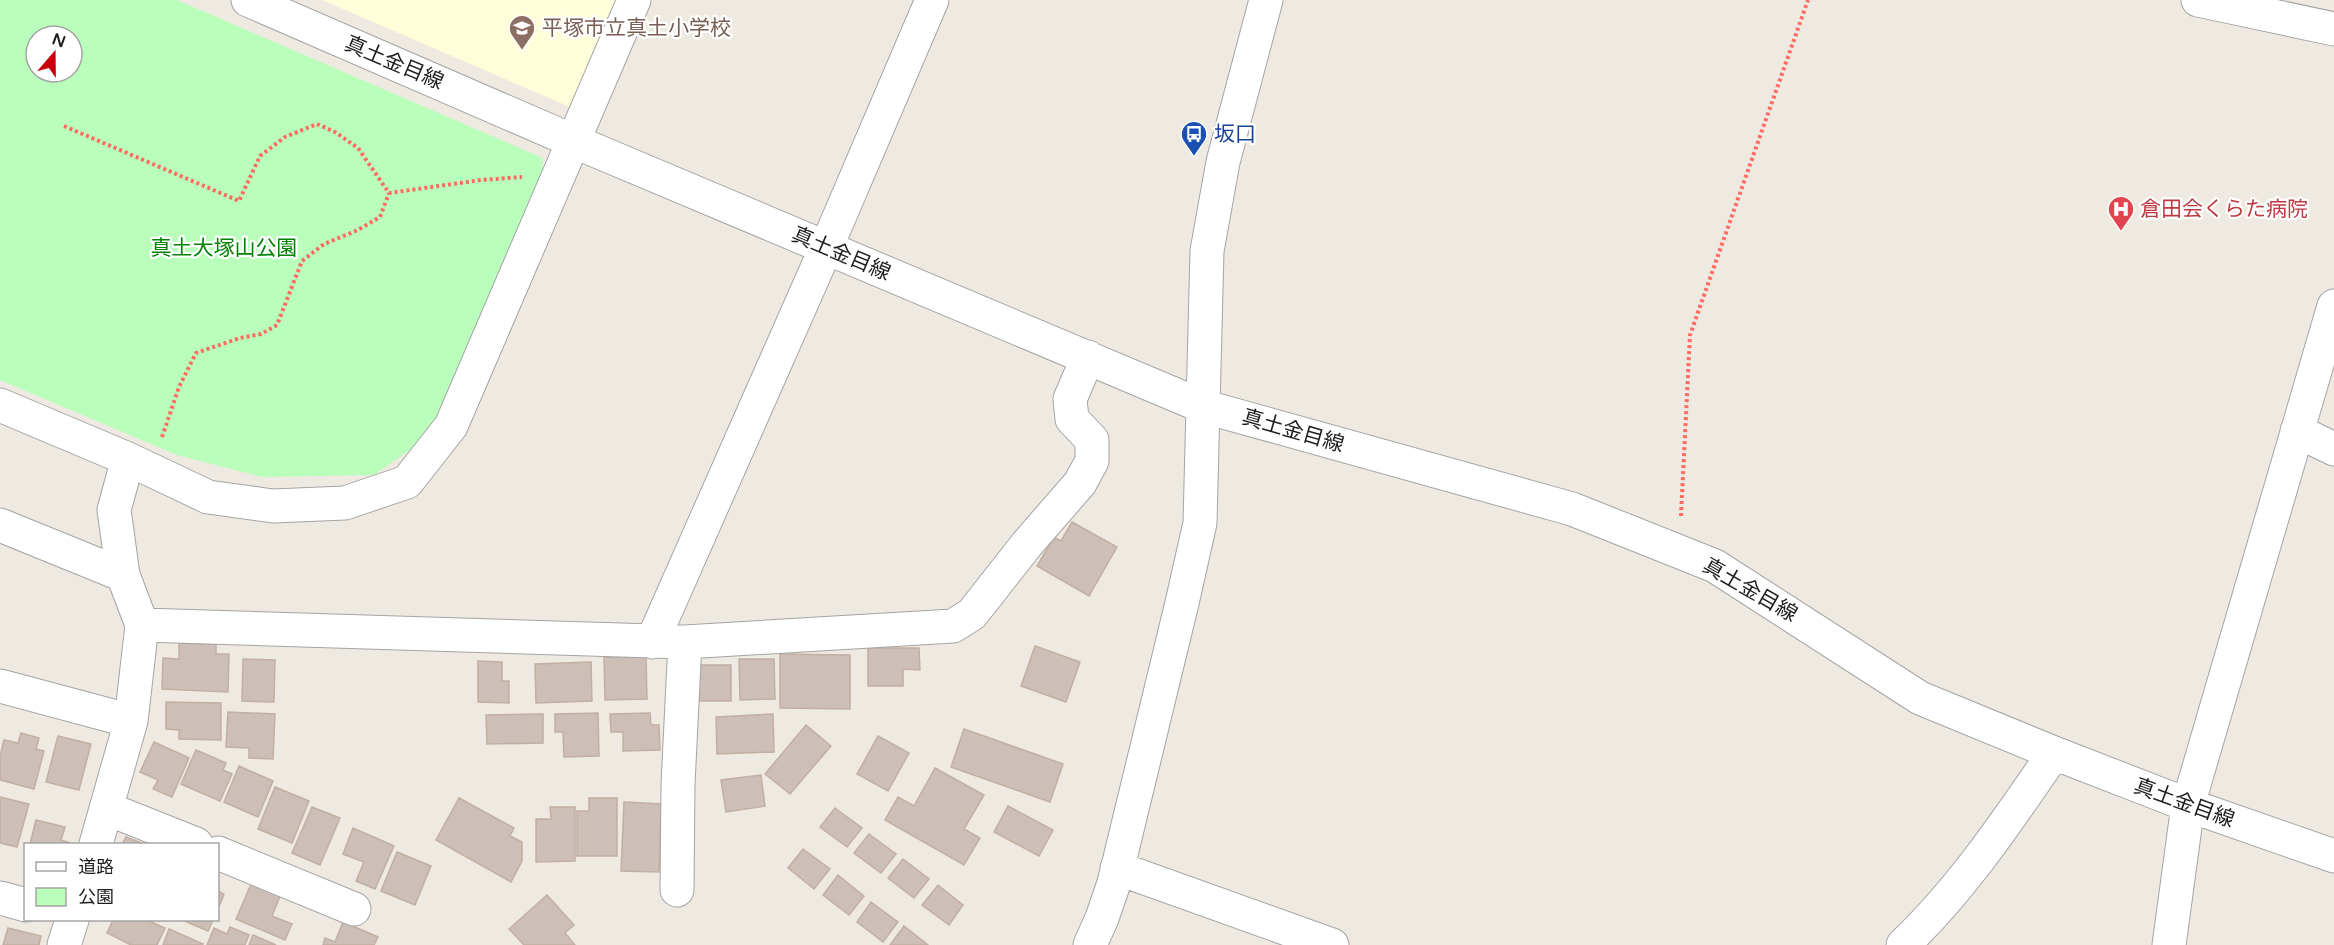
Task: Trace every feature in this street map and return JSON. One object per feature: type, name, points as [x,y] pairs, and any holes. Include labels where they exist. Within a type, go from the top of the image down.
[{"type":"street","name":"真土金目線","points":[[248,0],[573,141],[1202,406],[1572,509],[1679,551],[1715,566],[1920,698],[2187,805],[2334,856]]},
{"type":"street","points":[[0,405],[128,459],[208,497],[273,506],[345,503],[408,482],[451,426],[634,0]]},
{"type":"street","points":[[652,642],[826,248],[932,0]]},
{"type":"street","points":[[1090,945],[1102,918],[1117,868],[1200,523],[1207,251],[1223,162],[1266,0]]},
{"type":"street","points":[[2198,0],[2334,29]]},
{"type":"street","points":[[2169,945],[2187,805],[2334,306]]},
{"type":"street","points":[[142,625],[652,642],[953,626],[972,614],[1027,544],[1080,483],[1092,461],[1092,440],[1072,419],[1070,399],[1088,357]]},
{"type":"street","points":[[2297,431],[2334,450]]},
{"type":"street","points":[[96,843],[108,809],[131,722],[142,625],[123,575],[114,510],[128,459]]},
{"type":"street","points":[[0,525],[123,575]]},
{"type":"street","points":[[676,890],[678,784],[685,642]]},
{"type":"street","points":[[0,686],[131,722]]},
{"type":"street","points":[[1903,945],[1926,923],[1992,842],[2054,753]]},
{"type":"street","points":[[108,809],[193,843]]},
{"type":"street","points":[[219,853],[354,909]]},
{"type":"street","points":[[1117,868],[1332,945]]},
{"type":"street","points":[[0,898],[24,904]]},
{"type":"street","points":[[64,945],[72,921]]},
{"type":"path","points":[[1679,551],[1690,335],[1808,0]]},
{"type":"path","points":[[64,126],[239,201],[260,156],[285,137],[316,124],[335,132],[358,148],[389,193]]},
{"type":"path","points":[[389,193],[481,180],[528,177]]},
{"type":"path","points":[[128,459],[160,444],[179,387],[196,353],[240,338],[261,334],[276,325],[302,261],[324,244],[358,230],[380,217],[389,193]]},
{"type":"shaded area","name":"平塚市立真土小学校","points":[[322,0],[626,0],[570,107]]},
{"type":"green space","name":"真土大塚山公園","points":[[0,0],[177,0],[543,158],[541,183],[435,432],[374,475],[262,477],[177,455],[0,380]]},
{"type":"building","points":[[1072,522],[1117,547],[1089,596],[1037,566],[1054,537],[1061,541]]},
{"type":"building","points":[[179,643],[216,644],[216,654],[229,654],[228,692],[162,689],[163,658],[179,659]]},
{"type":"building","points":[[1035,646],[1080,662],[1066,702],[1021,686]]},
{"type":"building","points":[[868,648],[919,648],[920,670],[903,669],[903,686],[868,686]]},
{"type":"building","points":[[780,654],[850,655],[850,709],[780,708]]},
{"type":"building","points":[[604,657],[646,657],[647,699],[605,700]]},
{"type":"building","points":[[243,659],[275,660],[274,702],[242,701]]},
{"type":"building","points":[[739,659],[774,659],[775,699],[740,700]]},
{"type":"building","points":[[478,661],[502,662],[502,681],[509,681],[509,703],[478,702]]},
{"type":"building","points":[[591,662],[592,701],[536,703],[535,664]]},
{"type":"building","points":[[696,665],[731,665],[731,701],[696,701]]},
{"type":"building","points":[[166,702],[221,703],[221,740],[179,739],[179,730],[166,729]]},
{"type":"building","points":[[228,712],[275,714],[273,759],[249,758],[249,748],[226,747]]},
{"type":"building","points":[[598,713],[599,756],[564,757],[563,732],[555,732],[555,714]]},
{"type":"building","points":[[650,713],[651,725],[659,725],[660,750],[623,751],[623,732],[611,732],[610,714]]},
{"type":"building","points":[[543,714],[543,743],[487,744],[486,715]]},
{"type":"building","points":[[773,714],[774,752],[717,754],[716,717]]},
{"type":"building","points":[[806,725],[831,746],[790,794],[765,774]]},
{"type":"building","points":[[964,729],[1063,764],[1050,802],[951,767]]},
{"type":"building","points":[[21,733],[39,738],[36,749],[44,751],[34,789],[0,780],[0,756],[4,740],[18,743]]},
{"type":"building","points":[[58,736],[91,744],[79,790],[46,782]]},
{"type":"building","points":[[878,736],[909,753],[888,791],[857,774]]},
{"type":"building","points":[[154,742],[189,758],[172,797],[153,789],[158,780],[140,772]]},
{"type":"building","points":[[196,750],[226,763],[223,770],[232,774],[220,801],[181,784]]},
{"type":"building","points":[[239,766],[273,781],[258,817],[224,802]]},
{"type":"building","points":[[935,768],[984,795],[964,829],[980,838],[964,865],[885,820],[898,797],[914,806]]},
{"type":"building","points":[[761,775],[765,806],[726,812],[721,780]]},
{"type":"building","points":[[275,787],[309,801],[292,843],[258,829]]},
{"type":"building","points":[[0,797],[29,804],[17,847],[0,843]]},
{"type":"building","points":[[459,798],[514,828],[510,836],[522,842],[522,861],[511,882],[436,840]]},
{"type":"building","points":[[589,798],[617,798],[617,856],[577,856],[577,811],[589,811]]},
{"type":"building","points":[[624,802],[662,804],[659,872],[621,871]]},
{"type":"building","points":[[1008,806],[1053,830],[1039,856],[994,832]]},
{"type":"building","points":[[312,807],[340,818],[320,865],[292,853]]},
{"type":"building","points":[[550,807],[575,807],[575,861],[536,862],[536,819],[551,819]]},
{"type":"building","points":[[835,808],[862,828],[847,847],[820,827]]},
{"type":"building","points":[[36,820],[65,827],[61,840],[71,843],[30,843]]},
{"type":"building","points":[[353,828],[394,846],[375,889],[356,881],[364,862],[343,854]]},
{"type":"building","points":[[869,834],[896,854],[881,873],[854,853]]},
{"type":"building","points":[[126,837],[141,843],[123,843]]},
{"type":"building","points":[[803,849],[830,869],[814,889],[788,868]]},
{"type":"building","points":[[397,852],[431,866],[415,905],[381,891]]},
{"type":"building","points":[[903,859],[929,879],[914,898],[888,878]]},
{"type":"building","points":[[838,875],[864,896],[849,915],[823,895]]},
{"type":"building","points":[[252,882],[281,894],[272,916],[292,924],[285,940],[236,919]]},
{"type":"building","points":[[938,885],[963,905],[949,925],[922,905]]},
{"type":"building","points":[[219,892],[224,894],[219,906]]},
{"type":"building","points":[[547,895],[574,925],[565,933],[575,945],[524,945],[509,929]]},
{"type":"building","points":[[871,902],[898,922],[883,942],[857,922]]},
{"type":"building","points":[[113,921],[149,921],[165,928],[157,945],[131,945],[107,933]]},
{"type":"building","points":[[184,921],[213,921],[208,931]]},
{"type":"building","points":[[343,922],[378,937],[374,945],[323,945],[325,938],[335,942]]},
{"type":"building","points":[[904,926],[928,945],[890,945]]},
{"type":"building","points":[[230,927],[249,935],[245,945],[207,945],[214,928],[227,934]]},
{"type":"building","points":[[8,928],[41,936],[39,945],[3,945]]},
{"type":"building","points":[[169,929],[203,944],[163,945]]},
{"type":"building","points":[[253,935],[276,945],[249,945]]},
{"type":"place","name":"平塚市立真土小学校","points":[[522,51]]},
{"type":"place","name":"坂口","points":[[1194,157]]},
{"type":"place","name":"倉田会くらた病院","points":[[2121,232]]}]
